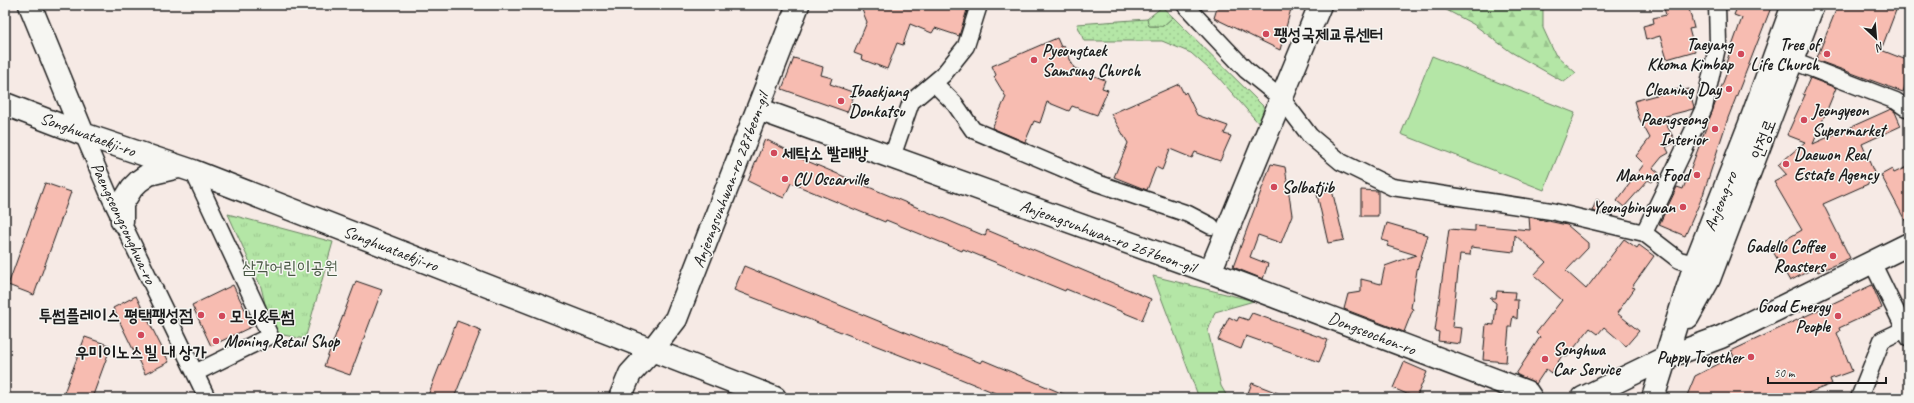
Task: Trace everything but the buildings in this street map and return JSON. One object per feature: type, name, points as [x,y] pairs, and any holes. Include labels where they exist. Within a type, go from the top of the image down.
[{"type":"street","name":"Paengseongsonghwa-ro","points":[[30,5],[110,197],[207,398]]},
{"type":"street","name":"Anjeongsunhwan-ro 287beon-gil","points":[[620,398],[630,374],[652,350],[676,319],[798,5]]},
{"type":"street","points":[[892,157],[911,102],[943,75],[966,46],[980,5]]},
{"type":"street","points":[[1185,5],[1246,70],[1282,99],[1310,136],[1341,162],[1392,186],[1551,211],[1644,233],[1679,260],[1695,264]]},
{"type":"street","name":"Anjeongsunhwan-ro 267beon-gil","points":[[758,109],[1210,272],[1320,5]]},
{"type":"street","points":[[1644,233],[1704,108],[1718,43],[1718,5]]},
{"type":"street","name":"Anjeong-ro","points":[[1653,398],[1695,264],[1749,126],[1783,58],[1793,5]]},
{"type":"street","name":"안정로","points":[[1667,357],[1710,279],[1783,58],[1813,5]]},
{"type":"street","points":[[1783,58],[1896,101],[1908,107]]},
{"type":"street","points":[[934,83],[955,104],[973,130],[1097,183],[1188,214],[1211,226]]},
{"type":"street","name":"Songhwataekji-ro","points":[[5,104],[83,134],[185,169],[775,398]]},
{"type":"street","points":[[122,221],[122,204],[132,188],[139,181],[149,174],[185,169],[270,336],[195,373]]},
{"type":"street","points":[[1583,398],[1667,357],[1721,337],[1909,244]]},
{"type":"street","points":[[1858,398],[1882,340],[1907,334],[1872,262]]},
{"type":"street","name":"Dongseochon-ro","points":[[1210,272],[1527,392],[1530,398]]},
{"type":"green space","points":[[1437,5],[1543,5],[1543,28],[1555,54],[1576,73],[1564,82],[1511,52],[1473,24]]},
{"type":"green space","points":[[1162,7],[1173,17],[1163,26],[1149,26],[1147,19]]},
{"type":"green space","points":[[1173,17],[1263,106],[1265,113],[1261,126],[1218,77],[1191,53],[1162,41],[1084,41],[1077,24],[1147,19],[1150,26],[1163,26]]},
{"type":"green space","points":[[1432,56],[1575,113],[1544,190],[1401,134]]},
{"type":"green space","name":"삼각어린이공원","points":[[228,214],[333,242],[305,339],[272,333],[261,287]]},
{"type":"green space","points":[[1153,276],[1254,301],[1215,312],[1208,331],[1221,386],[1228,398],[1199,398]]},
{"type":"place","name":"팽성국제교류센터","points":[[1266,34]]},
{"type":"place","name":"Taeyang Kkoma Kimbap","points":[[1741,54]]},
{"type":"place","name":"Tree of Life Church","points":[[1827,54]]},
{"type":"place","name":"Pyeongtaek Samsung Church","points":[[1034,60]]},
{"type":"place","name":"Cleaning Day","points":[[1729,89]]},
{"type":"place","name":"Ibaekjang Donkatsu","points":[[841,101]]},
{"type":"place","name":"Jeongyeon Supermarket","points":[[1804,120]]},
{"type":"place","name":"Paengseong Interior","points":[[1715,129]]},
{"type":"place","name":"세탁소 빨래방","points":[[774,153]]},
{"type":"place","name":"Daewon Real Estate Agency","points":[[1786,164]]},
{"type":"place","name":"Manna Food","points":[[1697,175]]},
{"type":"place","name":"CU Oscarville","points":[[785,179]]},
{"type":"place","name":"Solbatjib","points":[[1274,187]]},
{"type":"place","name":"Yeongbingwan","points":[[1683,207]]},
{"type":"place","name":"Gadello Coffee Roasters","points":[[1833,256]]},
{"type":"place","name":"투썸플레이스 평택팽성점","points":[[201,315]]},
{"type":"place","name":"모닝&투썸","points":[[222,316]]},
{"type":"place","name":"Good Energy People","points":[[1838,316]]},
{"type":"place","name":"우미이노스빌 내 상가","points":[[141,335]]},
{"type":"place","name":"Moning Retail Shop","points":[[216,341]]},
{"type":"place","name":"Puppy Together","points":[[1751,357]]},
{"type":"place","name":"Songhwa Car Service","points":[[1545,359]]}]
